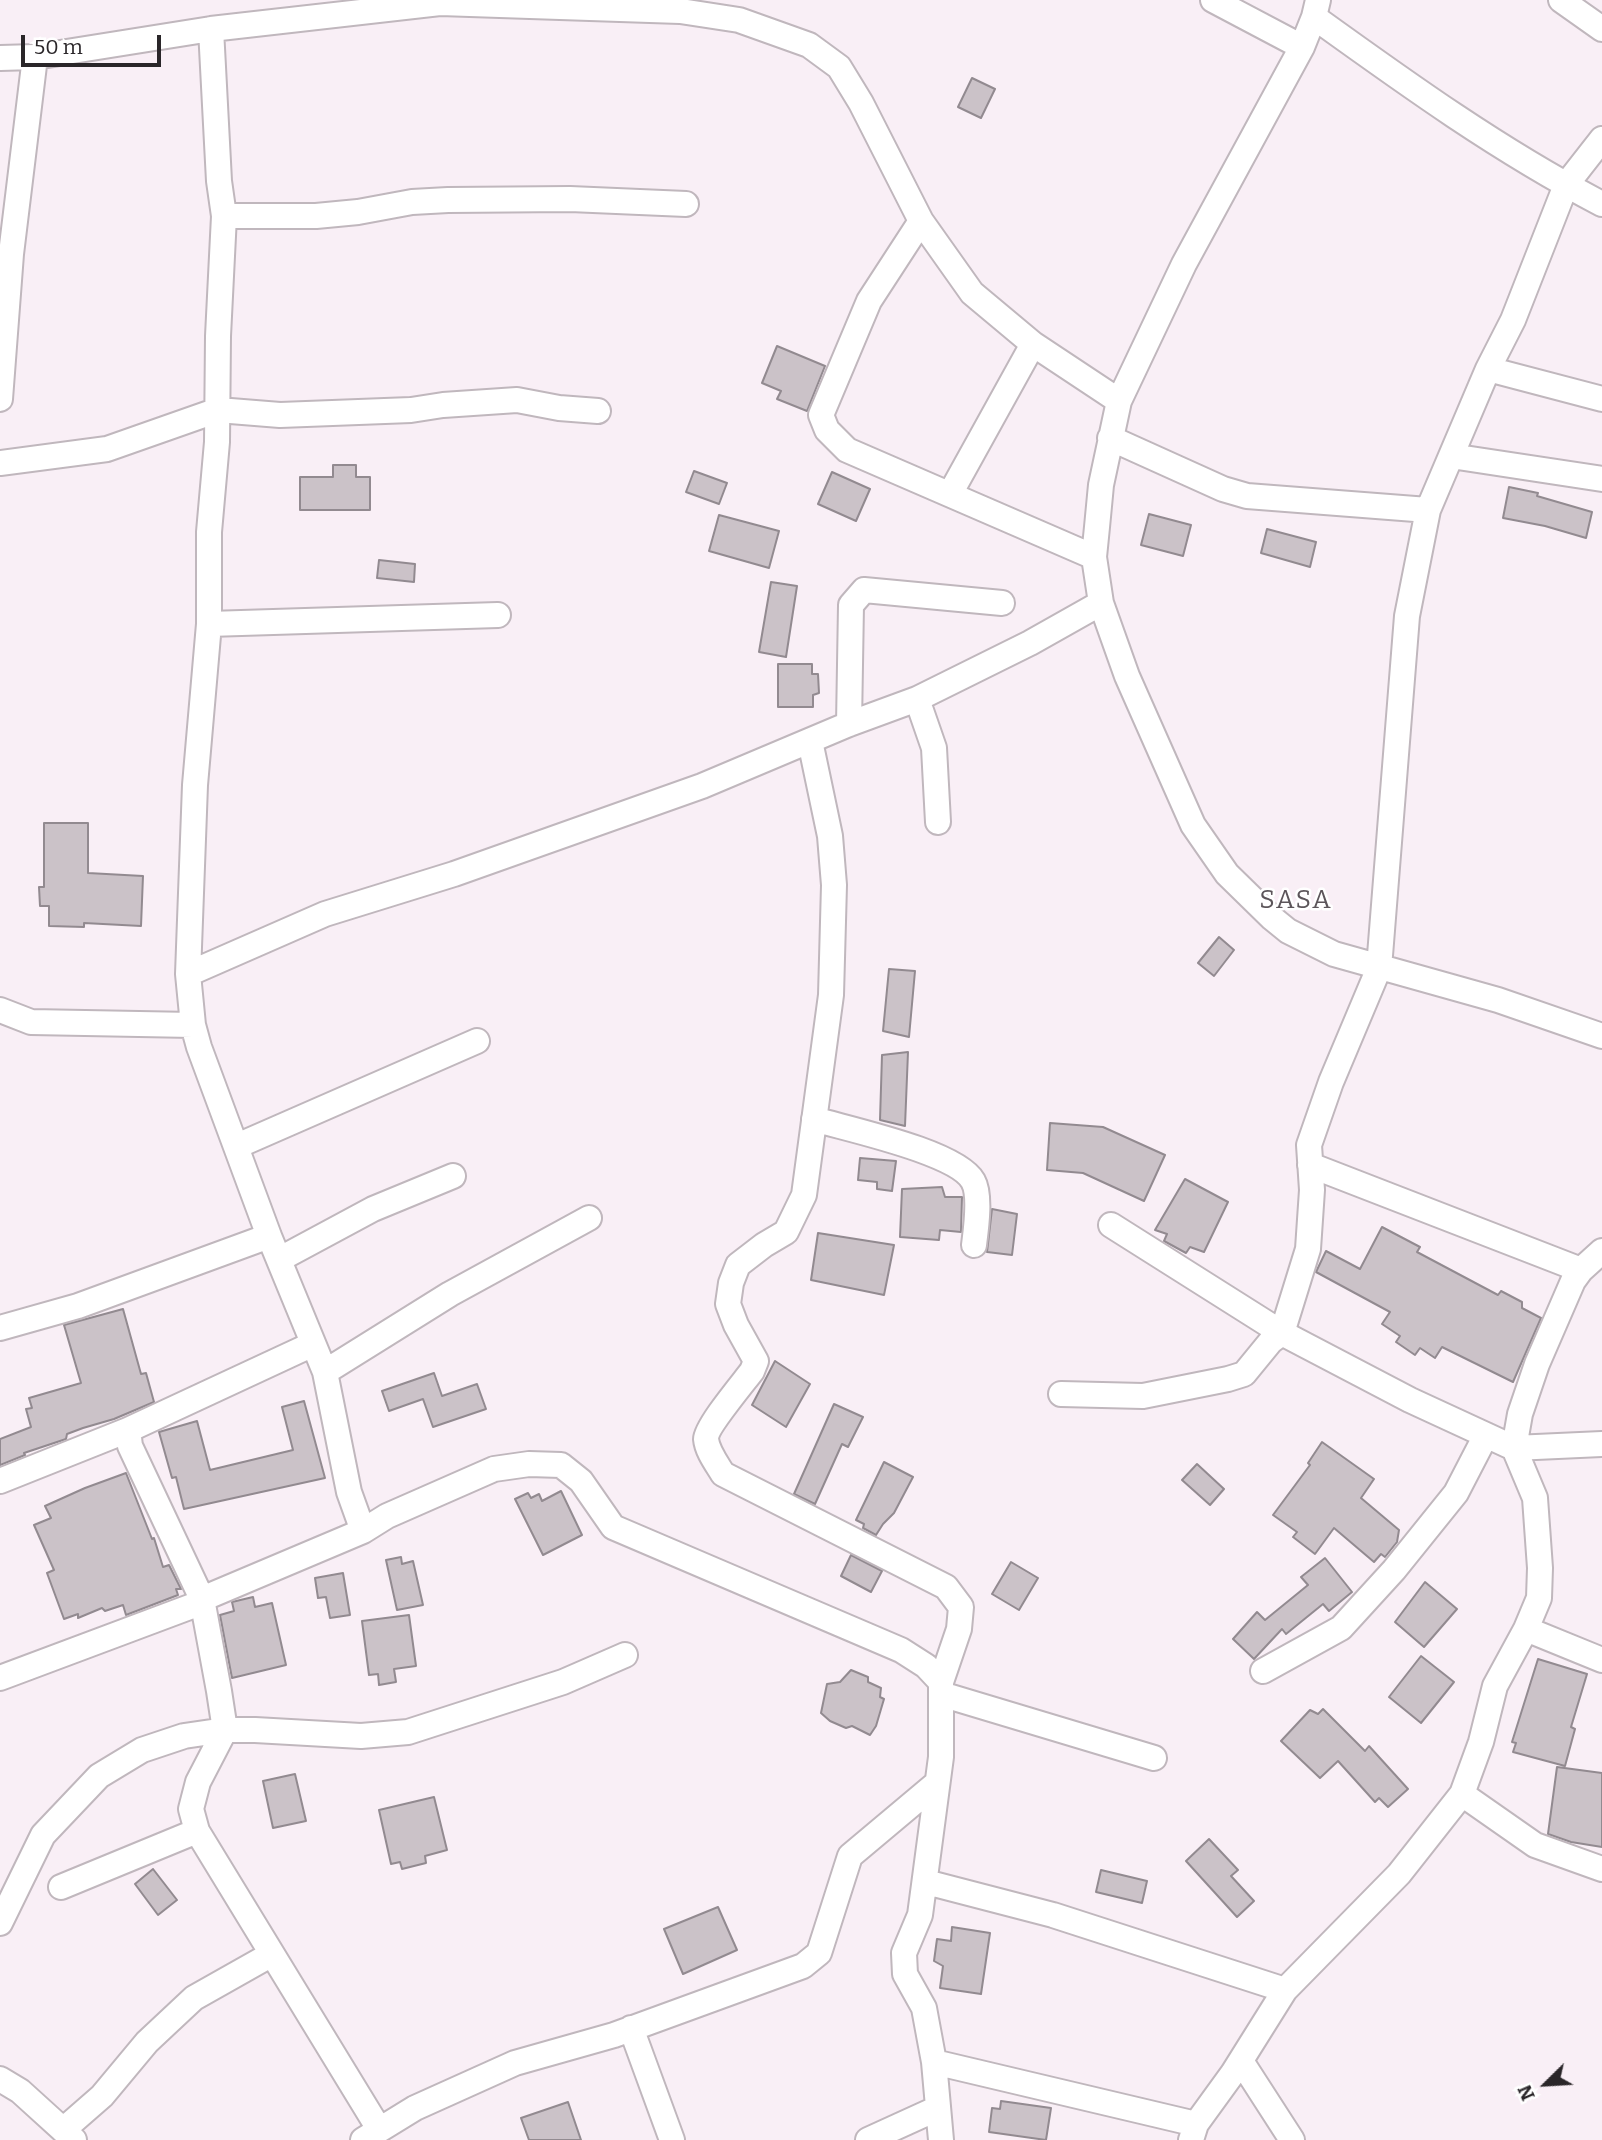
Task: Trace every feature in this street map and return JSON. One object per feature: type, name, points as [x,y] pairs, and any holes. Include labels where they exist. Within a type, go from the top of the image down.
[{"type":"street","points":[[1213,0],[1302,47]]},
{"type":"street","points":[[1561,0],[1602,29]]},
{"type":"street","points":[[0,58],[35,57],[211,29],[440,2],[680,6],[739,20],[809,45],[839,67],[861,103],[921,221],[972,293],[1033,344],[1119,401]]},
{"type":"street","points":[[1602,204],[1452,115],[1316,8],[1302,47],[1184,264],[1119,401],[1101,485],[1094,557],[1101,603],[1132,686],[1194,825],[1227,874],[1288,931],[1334,954],[1498,1000],[1602,1036]]},
{"type":"street","points":[[211,29],[224,251],[218,336],[215,472],[209,533],[209,624],[195,785],[188,974],[192,1025],[269,1236],[325,1372],[349,1492],[363,1531]]},
{"type":"street","points":[[0,399],[11,254],[35,57]]},
{"type":"street","points":[[1061,1394],[1143,1395],[1228,1379],[1244,1374],[1282,1333],[1308,1249],[1312,1191],[1309,1145],[1331,1082],[1379,968],[1406,616],[1428,510],[1488,369],[1513,320],[1566,185],[1602,139]]},
{"type":"street","points":[[224,216],[316,216],[358,212],[412,202],[448,200],[570,199],[686,204]]},
{"type":"street","points":[[921,221],[869,301],[821,415],[835,441],[847,450],[1094,557]]},
{"type":"street","points":[[950,494],[1033,344]]},
{"type":"street","points":[[1488,369],[1602,399]]},
{"type":"street","points":[[0,463],[107,449],[218,410],[280,415],[411,410],[517,400],[559,408],[598,411]]},
{"type":"street","points":[[1110,438],[1223,489],[1247,496],[1428,510]]},
{"type":"street","points":[[1451,456],[1602,479]]},
{"type":"street","points":[[849,724],[851,606],[864,590],[1002,603]]},
{"type":"street","points":[[188,974],[325,914],[454,874],[702,786],[849,724],[917,699],[1030,643],[1101,603]]},
{"type":"street","points":[[209,624],[498,615]]},
{"type":"street","points":[[917,699],[934,748],[938,822]]},
{"type":"street","points":[[810,741],[830,836],[834,885],[831,995],[804,1195],[786,1232],[738,1265],[731,1283],[728,1304],[756,1361],[752,1371],[710,1426],[706,1439],[723,1474],[946,1587],[961,1606],[960,1629],[941,1688],[941,1757],[926,1882],[920,1915],[904,1953],[905,1974],[924,2008],[934,2062],[936,2109],[941,2140]]},
{"type":"street","points":[[0,1010],[31,1022],[192,1025]]},
{"type":"street","points":[[237,1146],[477,1041]]},
{"type":"street","points":[[814,1119],[906,1145],[960,1167],[974,1181],[977,1214],[974,1244]]},
{"type":"street","points":[[1310,1165],[1581,1270]]},
{"type":"street","points":[[280,1259],[373,1209],[453,1176]]},
{"type":"street","points":[[325,1372],[450,1294],[589,1218]]},
{"type":"street","points":[[1111,1225],[1282,1333],[1410,1400],[1514,1448],[1602,1444]]},
{"type":"street","points":[[0,1328],[78,1306],[269,1236]]},
{"type":"street","points":[[934,2062],[1193,2132],[1285,1990],[1399,1874],[1462,1794],[1481,1742],[1496,1686],[1539,1598],[1540,1568],[1535,1498],[1514,1448],[1520,1414],[1537,1364],[1573,1281],[1602,1251]]},
{"type":"street","points":[[0,1481],[128,1430],[313,1344]]},
{"type":"street","points":[[128,1430],[130,1446],[202,1599],[225,1730],[198,1782],[191,1809],[197,1831],[272,1954],[371,2134],[415,2108],[515,2063],[631,2028],[803,1966],[819,1952],[850,1856],[937,1783]]},
{"type":"street","points":[[1263,1671],[1341,1628],[1394,1570],[1456,1493],[1486,1435]]},
{"type":"street","points":[[0,1678],[195,1605],[202,1599],[363,1531],[387,1516],[494,1469],[529,1464],[561,1465],[581,1481],[612,1527],[901,1650],[926,1665],[941,1688],[1154,1758]]},
{"type":"street","points":[[1526,1629],[1602,1660]]},
{"type":"street","points":[[0,1923],[43,1835],[99,1776],[142,1750],[184,1736],[225,1730],[361,1736],[408,1732],[563,1682],[625,1655]]},
{"type":"street","points":[[1462,1794],[1535,1845],[1602,1869]]},
{"type":"street","points":[[61,1887],[197,1831]]},
{"type":"street","points":[[926,1882],[1052,1915],[1285,1990]]},
{"type":"street","points":[[0,2079],[20,2091],[69,2135],[147,2042],[194,1998],[272,1954]]},
{"type":"street","points":[[631,2028],[672,2140]]},
{"type":"street","points":[[1241,2061],[1293,2140]]},
{"type":"street","points":[[868,2140],[936,2109]]},
{"type":"building","points":[[972,78],[995,89],[981,118],[958,107]]},
{"type":"building","points":[[777,346],[825,366],[807,411],[777,399],[781,391],[762,383]]},
{"type":"building","points":[[333,465],[356,465],[356,477],[370,477],[370,510],[300,510],[300,477],[333,477]]},
{"type":"building","points":[[694,471],[727,483],[719,504],[686,492]]},
{"type":"building","points":[[832,472],[870,489],[856,521],[818,504]]},
{"type":"building","points":[[1509,487],[1538,493],[1537,496],[1592,512],[1586,538],[1503,518]]},
{"type":"building","points":[[1149,514],[1191,525],[1183,556],[1141,545]]},
{"type":"building","points":[[719,515],[779,531],[769,568],[709,551]]},
{"type":"building","points":[[1267,529],[1316,542],[1310,567],[1261,553]]},
{"type":"building","points":[[379,560],[415,564],[414,582],[377,578]]},
{"type":"building","points":[[771,582],[797,586],[786,657],[759,652]]},
{"type":"building","points":[[778,664],[812,664],[812,674],[818,674],[819,693],[813,695],[813,707],[778,707]]},
{"type":"building","points":[[44,823],[88,823],[88,873],[143,876],[141,926],[84,923],[84,927],[49,926],[49,906],[40,906],[39,887],[44,887]]},
{"type":"building","points":[[1219,937],[1234,950],[1214,976],[1198,963]]},
{"type":"building","points":[[889,969],[915,971],[909,1037],[883,1031]]},
{"type":"building","points":[[908,1052],[905,1126],[880,1120],[882,1055]]},
{"type":"building","points":[[1050,1123],[1103,1127],[1165,1155],[1144,1201],[1083,1173],[1047,1170]]},
{"type":"building","points":[[860,1158],[896,1161],[892,1191],[877,1189],[877,1182],[858,1180]]},
{"type":"building","points":[[1185,1179],[1228,1202],[1204,1252],[1190,1247],[1186,1253],[1164,1241],[1167,1234],[1155,1230]]},
{"type":"building","points":[[942,1187],[945,1197],[962,1197],[961,1232],[940,1230],[939,1240],[900,1237],[902,1189]]},
{"type":"building","points":[[992,1209],[1017,1214],[1012,1255],[987,1252]]},
{"type":"building","points":[[1382,1227],[1420,1247],[1417,1252],[1498,1295],[1501,1291],[1522,1302],[1522,1308],[1541,1318],[1513,1382],[1442,1347],[1435,1358],[1420,1348],[1415,1355],[1396,1342],[1400,1336],[1382,1324],[1390,1312],[1316,1272],[1326,1251],[1360,1269]]},
{"type":"building","points":[[818,1233],[894,1245],[884,1295],[811,1280]]},
{"type":"building","points":[[123,1309],[141,1374],[146,1373],[154,1402],[114,1419],[67,1434],[66,1439],[24,1453],[25,1455],[0,1465],[0,1439],[31,1427],[26,1409],[32,1408],[29,1398],[81,1383],[64,1325]]},
{"type":"building","points":[[775,1361],[810,1384],[786,1427],[752,1405]]},
{"type":"building","points":[[434,1373],[442,1396],[477,1384],[486,1409],[433,1427],[423,1399],[389,1411],[382,1391]]},
{"type":"building","points":[[304,1401],[325,1478],[184,1509],[176,1477],[172,1478],[159,1432],[197,1421],[210,1470],[293,1450],[282,1407]]},
{"type":"building","points":[[834,1404],[863,1417],[848,1447],[842,1444],[815,1504],[794,1494]]},
{"type":"building","points":[[1322,1442],[1374,1479],[1361,1498],[1399,1530],[1397,1542],[1385,1557],[1381,1554],[1374,1562],[1334,1528],[1315,1554],[1293,1537],[1297,1532],[1273,1515],[1310,1465],[1308,1463]]},
{"type":"building","points":[[884,1462],[913,1477],[894,1513],[876,1535],[863,1528],[864,1524],[856,1520]]},
{"type":"building","points":[[1197,1464],[1224,1489],[1210,1505],[1182,1480]]},
{"type":"building","points":[[126,1473],[152,1539],[154,1538],[163,1567],[169,1565],[181,1589],[176,1589],[178,1595],[126,1615],[123,1605],[105,1611],[102,1608],[78,1618],[78,1614],[64,1619],[47,1573],[54,1570],[34,1525],[51,1518],[45,1506]]},
{"type":"building","points":[[561,1491],[582,1535],[543,1555],[515,1499],[528,1493],[531,1498],[539,1494],[542,1501]]},
{"type":"building","points":[[851,1555],[882,1571],[871,1592],[841,1576]]},
{"type":"building","points":[[401,1557],[402,1564],[413,1561],[423,1605],[397,1610],[386,1560]]},
{"type":"building","points":[[1325,1558],[1352,1592],[1329,1611],[1323,1604],[1286,1634],[1282,1629],[1254,1659],[1233,1639],[1257,1612],[1265,1620],[1308,1585],[1301,1577]]},
{"type":"building","points":[[1011,1562],[1038,1578],[1019,1610],[992,1594]]},
{"type":"building","points":[[343,1573],[350,1615],[330,1618],[326,1597],[318,1598],[315,1578]]},
{"type":"building","points":[[1425,1582],[1457,1609],[1424,1647],[1395,1622]]},
{"type":"building","points":[[253,1597],[255,1607],[272,1603],[286,1665],[232,1678],[220,1615],[234,1611],[232,1602]]},
{"type":"building","points":[[409,1615],[416,1666],[394,1669],[396,1682],[379,1685],[378,1674],[369,1675],[362,1621]]},
{"type":"building","points":[[1421,1656],[1454,1682],[1421,1723],[1389,1697]]},
{"type":"building","points":[[1538,1659],[1587,1674],[1571,1727],[1575,1729],[1565,1766],[1513,1752],[1516,1743],[1512,1742]]},
{"type":"building","points":[[851,1670],[868,1677],[868,1682],[881,1688],[880,1697],[884,1699],[876,1726],[870,1735],[852,1726],[846,1728],[830,1721],[821,1713],[827,1684],[840,1682]]},
{"type":"building","points":[[1323,1709],[1365,1751],[1369,1746],[1408,1789],[1388,1807],[1379,1798],[1375,1802],[1338,1761],[1320,1778],[1281,1741],[1310,1710],[1318,1714]]},
{"type":"building","points":[[1557,1767],[1602,1773],[1602,1847],[1571,1842],[1548,1834]]},
{"type":"building","points":[[295,1774],[306,1821],[273,1828],[263,1781]]},
{"type":"building","points":[[434,1797],[447,1850],[425,1856],[426,1863],[402,1869],[400,1862],[391,1864],[379,1810]]},
{"type":"building","points":[[1209,1839],[1238,1870],[1231,1876],[1254,1901],[1237,1917],[1186,1861]]},
{"type":"building","points":[[153,1869],[177,1900],[158,1915],[135,1884]]},
{"type":"building","points":[[1101,1870],[1147,1881],[1142,1903],[1096,1892]]},
{"type":"building","points":[[718,1907],[737,1950],[683,1974],[664,1929]]},
{"type":"building","points":[[952,1927],[990,1933],[981,1994],[940,1988],[943,1966],[934,1961],[937,1939],[951,1941]]},
{"type":"building","points":[[1001,2101],[1051,2108],[1046,2140],[989,2132],[992,2108],[1000,2109]]},
{"type":"building","points":[[568,2102],[581,2140],[529,2140],[521,2118]]},
{"type":"district","name":"SASA","points":[[1296,901]]}]
